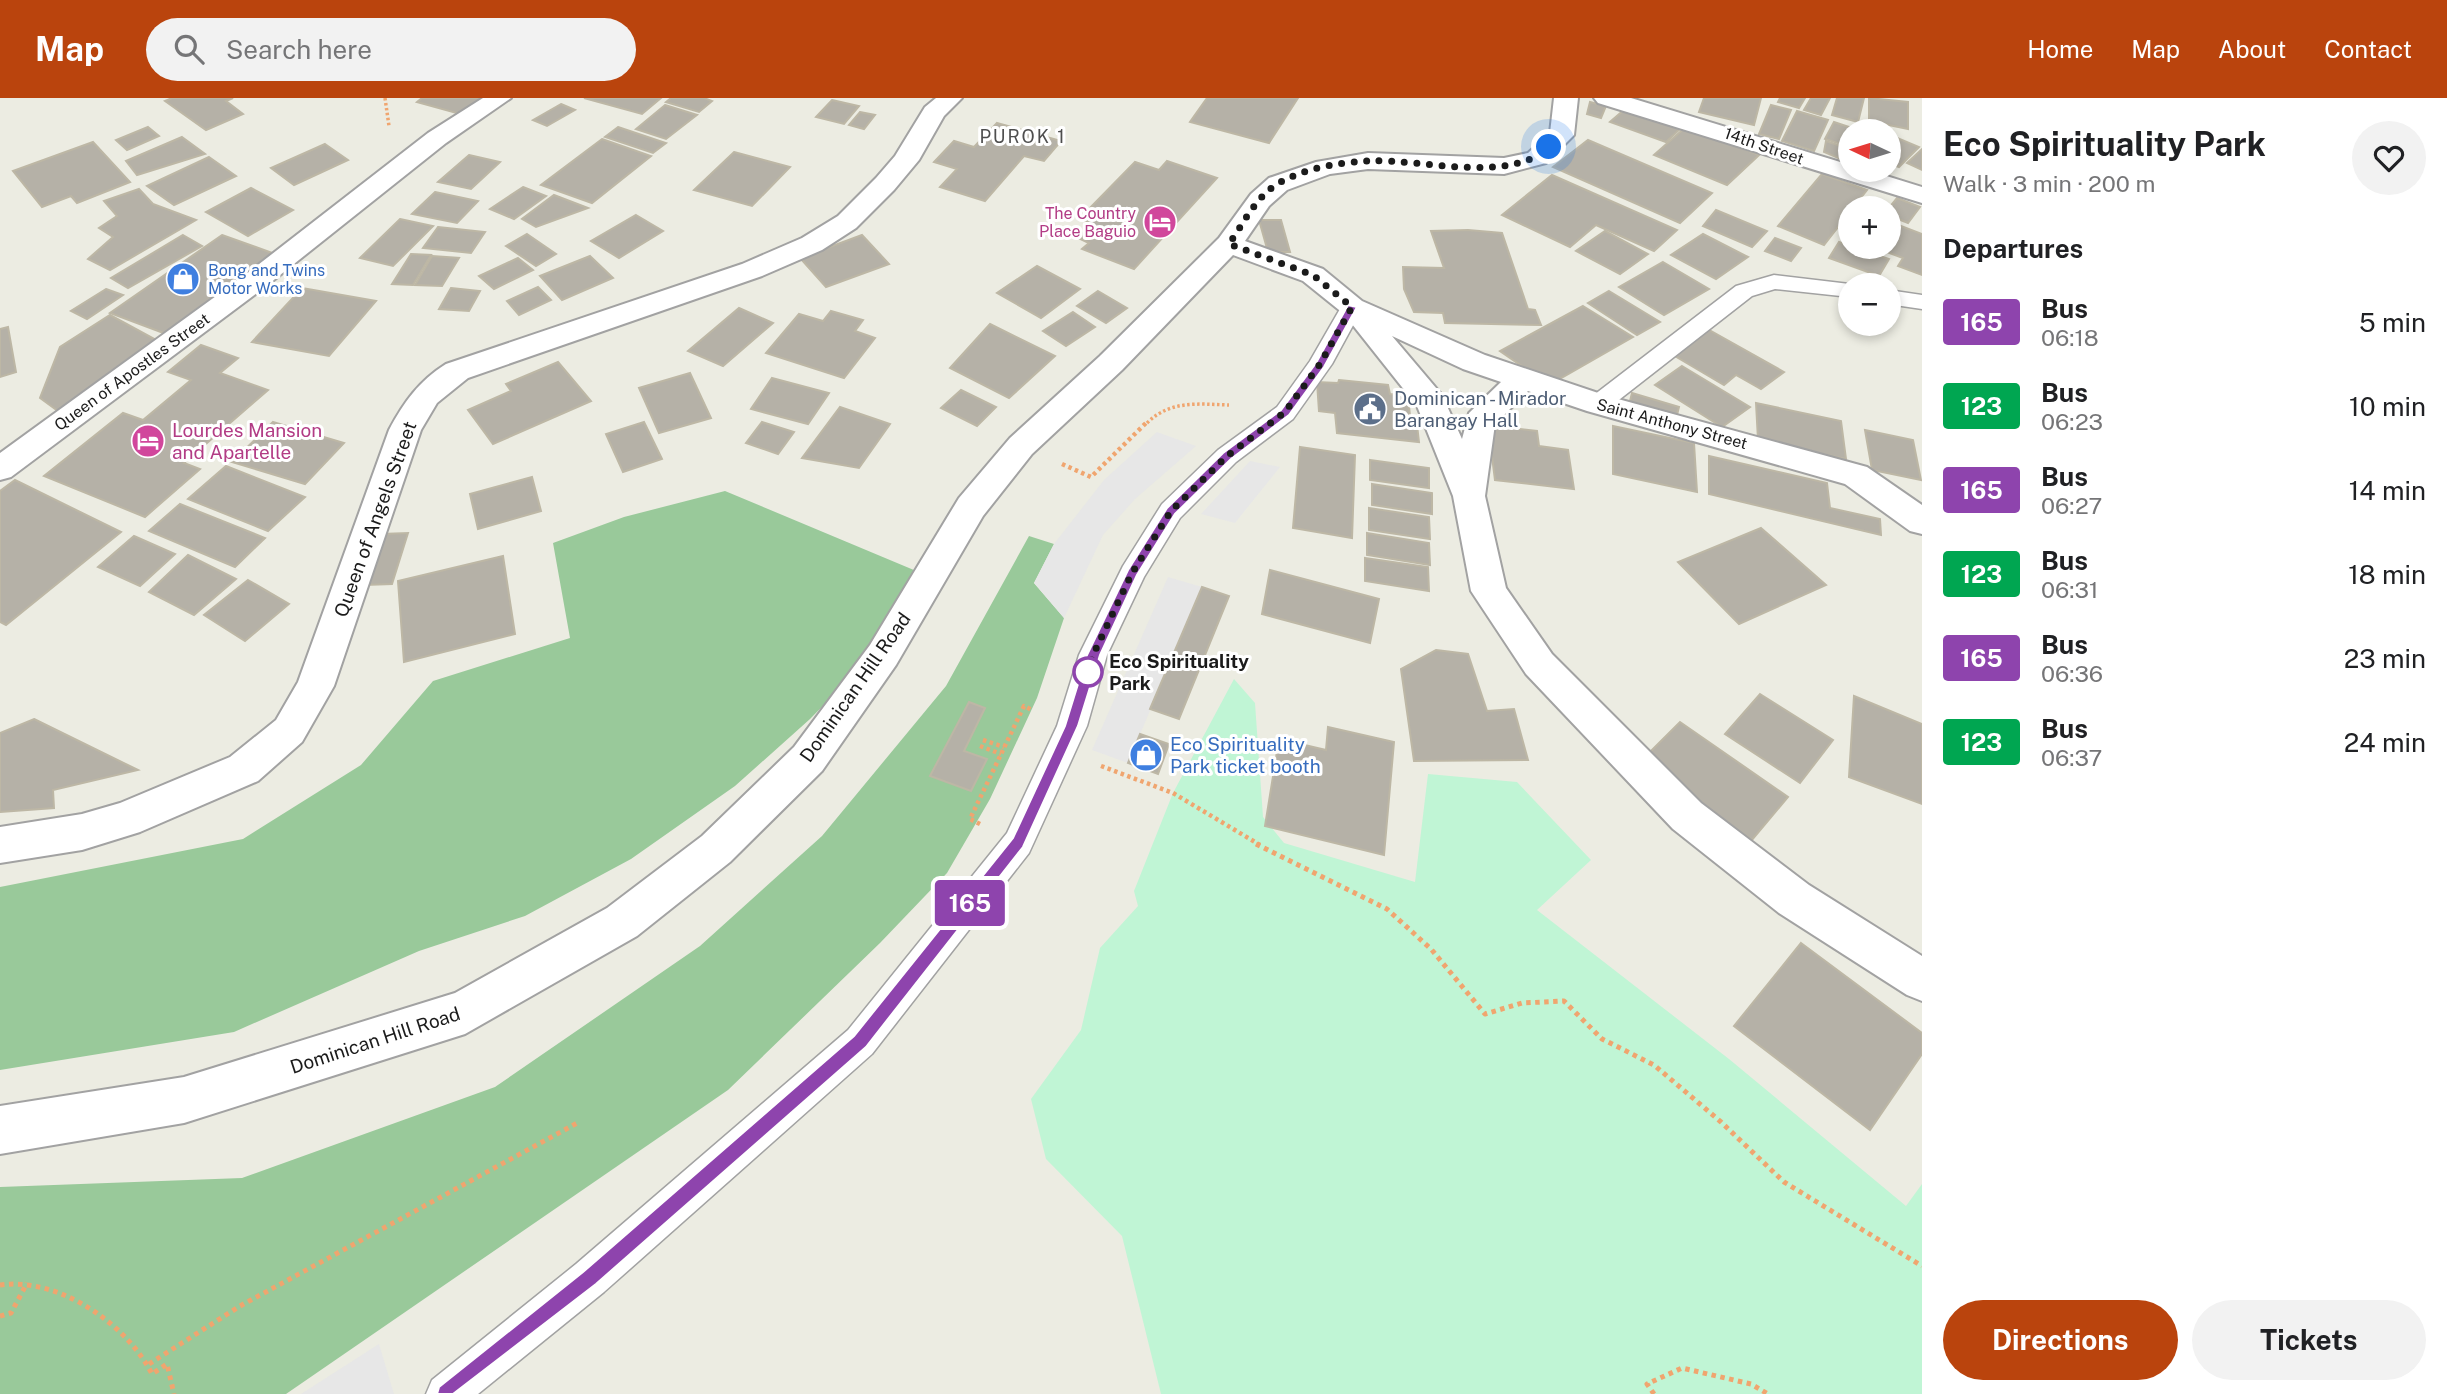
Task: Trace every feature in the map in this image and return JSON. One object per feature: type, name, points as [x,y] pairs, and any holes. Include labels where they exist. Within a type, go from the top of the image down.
[{"type":"street","name":"Queen of Apostles Street","points":[[0,469],[255,281],[437,138],[499,98]]},
{"type":"street","name":"Queen of Angels Street","points":[[0,845],[82,832],[149,810],[244,769],[289,731],[315,686],[405,430],[419,402],[433,386],[457,371],[752,270],[812,244],[847,222],[885,184],[906,160],[934,112],[950,98]]},
{"type":"street","name":"Dominican Hill Road","points":[[0,1130],[184,1100],[465,1012],[622,922],[716,849],[808,759],[883,655],[971,507],[1021,446],[1111,363],[1229,244],[1260,200],[1278,184],[1325,167],[1368,161],[1504,166],[1537,158],[1562,135],[1566,98]]},
{"type":"street","name":"14th Street","points":[[1606,98],[1922,195]]},
{"type":"street","name":"Saint Anthony Street","points":[[1229,244],[1313,275],[1352,307],[1425,342],[1523,379],[1598,404],[1856,475],[1922,522]]},
{"type":"street","points":[[1352,307],[1431,402],[1469,496],[1489,591],[1539,664],[1687,816],[1794,899],[1922,980]]},
{"type":"street","points":[[1469,496],[1480,421],[1523,379]]},
{"type":"lane","points":[[1598,404],[1744,291],[1774,282],[1838,289]]},
{"type":"lane","points":[[1901,299],[1922,302]]},
{"type":"lane","points":[[446,1394],[590,1278],[860,1042],[1018,843],[1072,726],[1093,655],[1132,573],[1171,511],[1227,456],[1285,412],[1320,364],[1352,307]]},
{"type":"path","points":[[1021,446],[1091,477],[1158,412],[1180,404],[1210,402],[1285,412]]},
{"type":"path","points":[[970,819],[1024,706]]},
{"type":"path","points":[[1001,754],[981,743],[1004,747]]},
{"type":"path","points":[[1060,751],[1173,793],[1243,837],[1387,909],[1431,948],[1485,1014],[1522,1003],[1564,1001],[1602,1040],[1654,1065],[1721,1122],[1784,1182],[1922,1266]]},
{"type":"path","points":[[149,1364],[240,1306],[579,1122]]},
{"type":"path","points":[[0,1316],[10,1313],[27,1283]]},
{"type":"path","points":[[0,1285],[27,1283],[73,1299],[140,1351],[152,1374],[167,1364],[174,1394]]},
{"type":"path","points":[[1654,1394],[1647,1384],[1682,1368],[1751,1384],[1768,1394]]},
{"type":"green space","points":[[725,491],[921,573],[857,671],[810,719],[735,786],[631,859],[525,916],[419,951],[234,1032],[0,1070],[0,887],[243,839],[361,765],[433,681],[570,638],[553,543],[624,517]]},
{"type":"green space","points":[[1029,536],[1054,544],[1034,583],[1064,618],[1037,698],[990,799],[947,873],[880,943],[728,1090],[286,1394],[0,1394],[0,1187],[242,1178],[495,1087],[700,946],[822,836],[946,686]]},
{"type":"green space","name":"Eco Spirituality Park","points":[[1234,679],[1255,703],[1263,817],[1284,843],[1415,882],[1428,774],[1517,782],[1591,860],[1537,910],[1729,1059],[1906,1206],[1922,1184],[1922,1394],[1161,1394],[1122,1236],[1046,1159],[1031,1099],[1081,1030],[1100,948],[1138,906],[1134,891],[1173,793]]},
{"type":"shaded area","points":[[1157,432],[1196,446],[1135,499],[1103,535],[1064,618],[1034,583],[1054,544],[1104,480]]},
{"type":"shaded area","points":[[1250,461],[1280,467],[1235,523],[1201,514]]},
{"type":"shaded area","points":[[1168,577],[1202,587],[1128,763],[1092,750]]},
{"type":"shaded area","points":[[379,1344],[394,1394],[301,1394]]},
{"type":"building","points":[[172,98],[233,98],[226,101],[243,114],[206,130],[165,101]]},
{"type":"building","points":[[422,98],[482,98],[460,114],[417,102]]},
{"type":"building","points":[[584,98],[661,98],[642,114]]},
{"type":"building","points":[[671,98],[704,98],[712,101],[699,112],[666,102]]},
{"type":"building","points":[[1207,98],[1298,98],[1269,143],[1190,122]]},
{"type":"building","points":[[1704,98],[1761,98],[1754,125],[1699,112]]},
{"type":"building","points":[[1780,98],[1805,98],[1799,108],[1778,102]]},
{"type":"building","points":[[1811,98],[1830,98],[1821,115],[1804,110]]},
{"type":"building","points":[[1837,98],[1864,98],[1859,119],[1832,115]]},
{"type":"building","points":[[1869,98],[1908,102],[1908,129],[1901,128],[1901,119],[1869,119]]},
{"type":"building","points":[[832,100],[859,106],[844,124],[816,117]]},
{"type":"building","points":[[1590,102],[1606,106],[1601,118],[1587,114]]},
{"type":"building","points":[[561,104],[575,110],[547,126],[533,120]]},
{"type":"building","points":[[665,105],[697,115],[666,139],[636,129]]},
{"type":"building","points":[[1771,105],[1791,110],[1779,139],[1759,134]]},
{"type":"building","points":[[1624,110],[1680,129],[1666,142],[1610,122]]},
{"type":"building","points":[[1797,111],[1828,120],[1814,151],[1782,141]]},
{"type":"building","points":[[860,112],[875,115],[864,129],[849,125]]},
{"type":"building","points":[[1834,122],[1838,123],[1838,143],[1825,139]]},
{"type":"building","points":[[997,123],[1061,141],[1044,161],[1024,156],[985,201],[940,187],[957,169],[934,162],[954,141],[974,147]]},
{"type":"building","points":[[1687,126],[1759,155],[1727,185],[1654,155]]},
{"type":"building","points":[[148,127],[159,136],[127,150],[116,140]]},
{"type":"building","points":[[618,127],[666,143],[653,153],[605,137]]},
{"type":"building","points":[[182,137],[205,154],[137,175],[126,161]]},
{"type":"building","points":[[602,139],[651,156],[592,203],[541,185]]},
{"type":"building","points":[[1588,140],[1712,193],[1680,223],[1553,167]]},
{"type":"building","points":[[1901,140],[1919,147],[1901,165]]},
{"type":"building","points":[[1826,141],[1838,145],[1838,158],[1824,152]]},
{"type":"building","points":[[93,142],[130,182],[77,203],[71,196],[42,207],[13,171]]},
{"type":"building","points":[[325,144],[348,160],[294,185],[271,168]]},
{"type":"building","points":[[1922,149],[1922,170],[1907,163]]},
{"type":"building","points":[[734,152],[790,167],[752,206],[694,190]]},
{"type":"building","points":[[469,155],[500,162],[471,189],[438,182]]},
{"type":"building","points":[[209,157],[236,176],[174,205],[147,186]]},
{"type":"building","points":[[1167,161],[1217,178],[1134,269],[1082,249],[1089,243],[1078,238],[1092,224],[1079,219],[1135,162],[1159,170]]},
{"type":"building","points":[[1822,174],[1838,182],[1867,190],[1862,196],[1838,196],[1838,227],[1824,245],[1778,226]]},
{"type":"building","points":[[1552,175],[1677,230],[1654,251],[1596,225],[1570,247],[1502,215]]},
{"type":"building","points":[[523,187],[546,196],[514,219],[490,209]]},
{"type":"building","points":[[251,188],[293,210],[248,236],[206,212]]},
{"type":"building","points":[[139,189],[153,204],[196,220],[110,270],[88,259],[113,237],[99,228],[117,216],[104,201]]},
{"type":"building","points":[[435,192],[478,201],[457,223],[412,214]]},
{"type":"building","points":[[554,195],[588,208],[536,227],[522,219]]},
{"type":"building","points":[[1901,200],[1920,207],[1908,223],[1901,220]]},
{"type":"building","points":[[1716,210],[1767,231],[1752,247],[1703,226]]},
{"type":"building","points":[[636,215],[663,231],[619,258],[591,241]]},
{"type":"building","points":[[400,219],[433,226],[393,266],[360,258]]},
{"type":"building","points":[[1259,220],[1281,220],[1290,252],[1268,252]]},
{"type":"building","points":[[1901,226],[1922,234],[1922,275],[1898,266],[1903,258]]},
{"type":"building","points":[[438,227],[485,232],[471,253],[423,248]]},
{"type":"building","points":[[1431,231],[1502,233],[1528,309],[1535,310],[1541,325],[1445,323],[1443,313],[1414,312],[1404,289],[1403,267],[1444,268]]},
{"type":"building","points":[[1605,231],[1648,254],[1620,274],[1576,251]]},
{"type":"building","points":[[527,234],[556,254],[536,266],[506,246]]},
{"type":"building","points":[[1703,234],[1748,257],[1716,279],[1671,255]]},
{"type":"building","points":[[183,235],[202,246],[128,288],[111,278]]},
{"type":"building","points":[[222,235],[278,255],[169,335],[110,313]]},
{"type":"building","points":[[862,235],[889,264],[826,287],[800,258]]},
{"type":"building","points":[[1775,238],[1801,248],[1791,261],[1765,251]]},
{"type":"building","points":[[1838,244],[1838,259],[1889,259],[1881,273],[1871,273],[1829,258]]},
{"type":"building","points":[[411,254],[431,255],[413,285],[392,284]]},
{"type":"building","points":[[432,256],[459,258],[442,286],[415,285]]},
{"type":"building","points":[[590,256],[613,278],[562,300],[540,276]]},
{"type":"building","points":[[518,258],[533,270],[494,289],[479,276]]},
{"type":"building","points":[[1663,262],[1709,289],[1664,315],[1619,287]]},
{"type":"building","points":[[1037,266],[1080,289],[1041,318],[997,293]]},
{"type":"building","points":[[538,287],[551,300],[519,315],[507,301]]},
{"type":"building","points":[[302,288],[376,301],[329,356],[252,342]]},
{"type":"building","points":[[451,288],[480,291],[469,311],[439,309]]},
{"type":"building","points":[[106,289],[123,295],[87,319],[71,311]]},
{"type":"building","points":[[1098,291],[1127,308],[1106,323],[1077,306]]},
{"type":"building","points":[[1609,291],[1660,322],[1637,335],[1588,303]]},
{"type":"building","points":[[1583,306],[1633,337],[1549,385],[1500,351]]},
{"type":"building","points":[[739,308],[773,323],[723,366],[688,351]]},
{"type":"building","points":[[831,311],[863,320],[855,331],[875,338],[844,378],[766,353],[799,314],[823,321]]},
{"type":"building","points":[[1073,312],[1095,327],[1066,346],[1043,331]]},
{"type":"building","points":[[110,315],[162,343],[62,414],[40,398],[60,347]]},
{"type":"building","points":[[990,324],[1055,356],[1009,398],[950,368]]},
{"type":"building","points":[[8,327],[16,372],[0,377],[0,329]]},
{"type":"building","points":[[1704,327],[1784,372],[1761,389],[1736,375],[1724,385],[1668,352]]},
{"type":"building","name":"Lourdes Mansion and Apartelle","points":[[201,345],[238,358],[220,373],[268,390],[184,463],[200,469],[145,517],[44,476],[123,413],[143,420],[191,380],[168,372]]},
{"type":"building","points":[[558,362],[591,401],[493,444],[468,410],[511,391],[506,384]]},
{"type":"building","points":[[1682,366],[1750,407],[1722,427],[1655,385]]},
{"type":"building","points":[[690,373],[711,418],[659,433],[639,388]]},
{"type":"building","points":[[772,378],[829,393],[808,424],[751,409]]},
{"type":"building","points":[[1339,380],[1388,385],[1390,394],[1408,396],[1410,416],[1416,416],[1419,442],[1337,433],[1335,413],[1319,411],[1317,382],[1338,383]]},
{"type":"building","points":[[961,390],[996,407],[977,426],[941,408]]},
{"type":"building","points":[[1632,393],[1679,407],[1675,423],[1628,409]]},
{"type":"building","points":[[1756,403],[1841,421],[1846,459],[1758,440]]},
{"type":"building","points":[[840,407],[890,424],[859,468],[802,458]]},
{"type":"building","points":[[273,422],[344,443],[305,484],[232,462]]},
{"type":"building","points":[[644,422],[662,459],[623,472],[606,434]]},
{"type":"building","points":[[762,422],[794,432],[778,454],[746,443]]},
{"type":"building","points":[[1488,425],[1537,431],[1539,446],[1568,450],[1574,489],[1495,480]]},
{"type":"building","points":[[1613,426],[1694,443],[1697,492],[1613,474]]},
{"type":"building","points":[[1865,430],[1913,440],[1921,480],[1872,470]]},
{"type":"building","points":[[1300,447],[1355,455],[1352,538],[1293,528]]},
{"type":"building","points":[[1709,456],[1827,483],[1830,508],[1880,519],[1881,535],[1709,494]]},
{"type":"building","points":[[1370,460],[1429,468],[1429,488],[1370,480]]},
{"type":"building","points":[[226,466],[305,497],[268,531],[188,499]]},
{"type":"building","points":[[532,477],[541,511],[478,529],[470,494]]},
{"type":"building","points":[[15,480],[121,532],[6,625],[0,622],[0,491]]},
{"type":"building","points":[[1372,484],[1432,493],[1432,514],[1372,505]]},
{"type":"building","points":[[180,504],[265,538],[235,567],[149,531]]},
{"type":"building","points":[[1369,508],[1429,517],[1430,539],[1369,530]]},
{"type":"building","points":[[1761,528],[1826,585],[1739,624],[1678,562]]},
{"type":"building","points":[[408,533],[392,584],[365,585],[381,534]]},
{"type":"building","points":[[1367,533],[1429,543],[1430,565],[1367,555]]},
{"type":"building","points":[[134,536],[175,554],[140,586],[98,567]]},
{"type":"building","points":[[188,555],[236,579],[194,615],[149,592]]},
{"type":"building","points":[[503,556],[515,634],[404,662],[398,581]]},
{"type":"building","points":[[1365,558],[1428,567],[1429,591],[1365,581]]},
{"type":"building","points":[[1270,570],[1379,599],[1370,643],[1262,614]]},
{"type":"building","points":[[248,580],[289,604],[245,641],[204,615]]},
{"type":"building","points":[[1202,587],[1229,596],[1179,719],[1150,709]]},
{"type":"building","points":[[1436,650],[1468,654],[1487,711],[1514,709],[1528,760],[1414,761],[1401,669]]},
{"type":"building","points":[[1760,694],[1833,740],[1800,783],[1725,734]]},
{"type":"building","points":[[1854,696],[1922,724],[1922,804],[1849,777]]},
{"type":"building","points":[[969,702],[985,708],[964,751],[987,759],[971,791],[930,776]]},
{"type":"building","points":[[34,719],[138,770],[53,790],[54,808],[0,812],[0,733]]},
{"type":"building","points":[[1680,722],[1788,797],[1752,840],[1642,760]]},
{"type":"building","points":[[1328,727],[1394,742],[1384,855],[1265,826],[1279,739],[1326,750]]},
{"type":"building","points":[[1140,734],[1169,744],[1158,774],[1128,763]]},
{"type":"building","points":[[1801,943],[1922,1033],[1922,1054],[1870,1130],[1734,1026]]},
{"type":"bus line","name":"165","points":[[446,1394],[590,1278],[860,1042],[1018,843],[1072,726],[1093,655],[1132,573],[1171,511],[1227,456],[1285,412],[1320,364],[1352,307]]},
{"type":"place","name":"The Country Place Baguio","points":[[1160,222]]},
{"type":"place","name":"Bong and Twins Motor Works","points":[[183,279]]},
{"type":"place","name":"Dominican - Mirador Barangay Hall","points":[[1370,409]]},
{"type":"place","name":"Lourdes Mansion and Apartelle","points":[[148,441]]},
{"type":"place","name":"Eco Spirituality Park","points":[[1088,672]]},
{"type":"place","name":"Eco Spirituality Park ticket booth","points":[[1146,755]]},
{"type":"district","name":"PUROK 1","points":[[1023,136]]},
{"type":"route","points":[[1088,672],[1086,678],[1093,655],[1132,573],[1171,511],[1227,456],[1285,412],[1320,364],[1352,307],[1313,275],[1229,244],[1260,200],[1278,184],[1325,167],[1368,161],[1504,166],[1537,158],[1549,147]]}]
